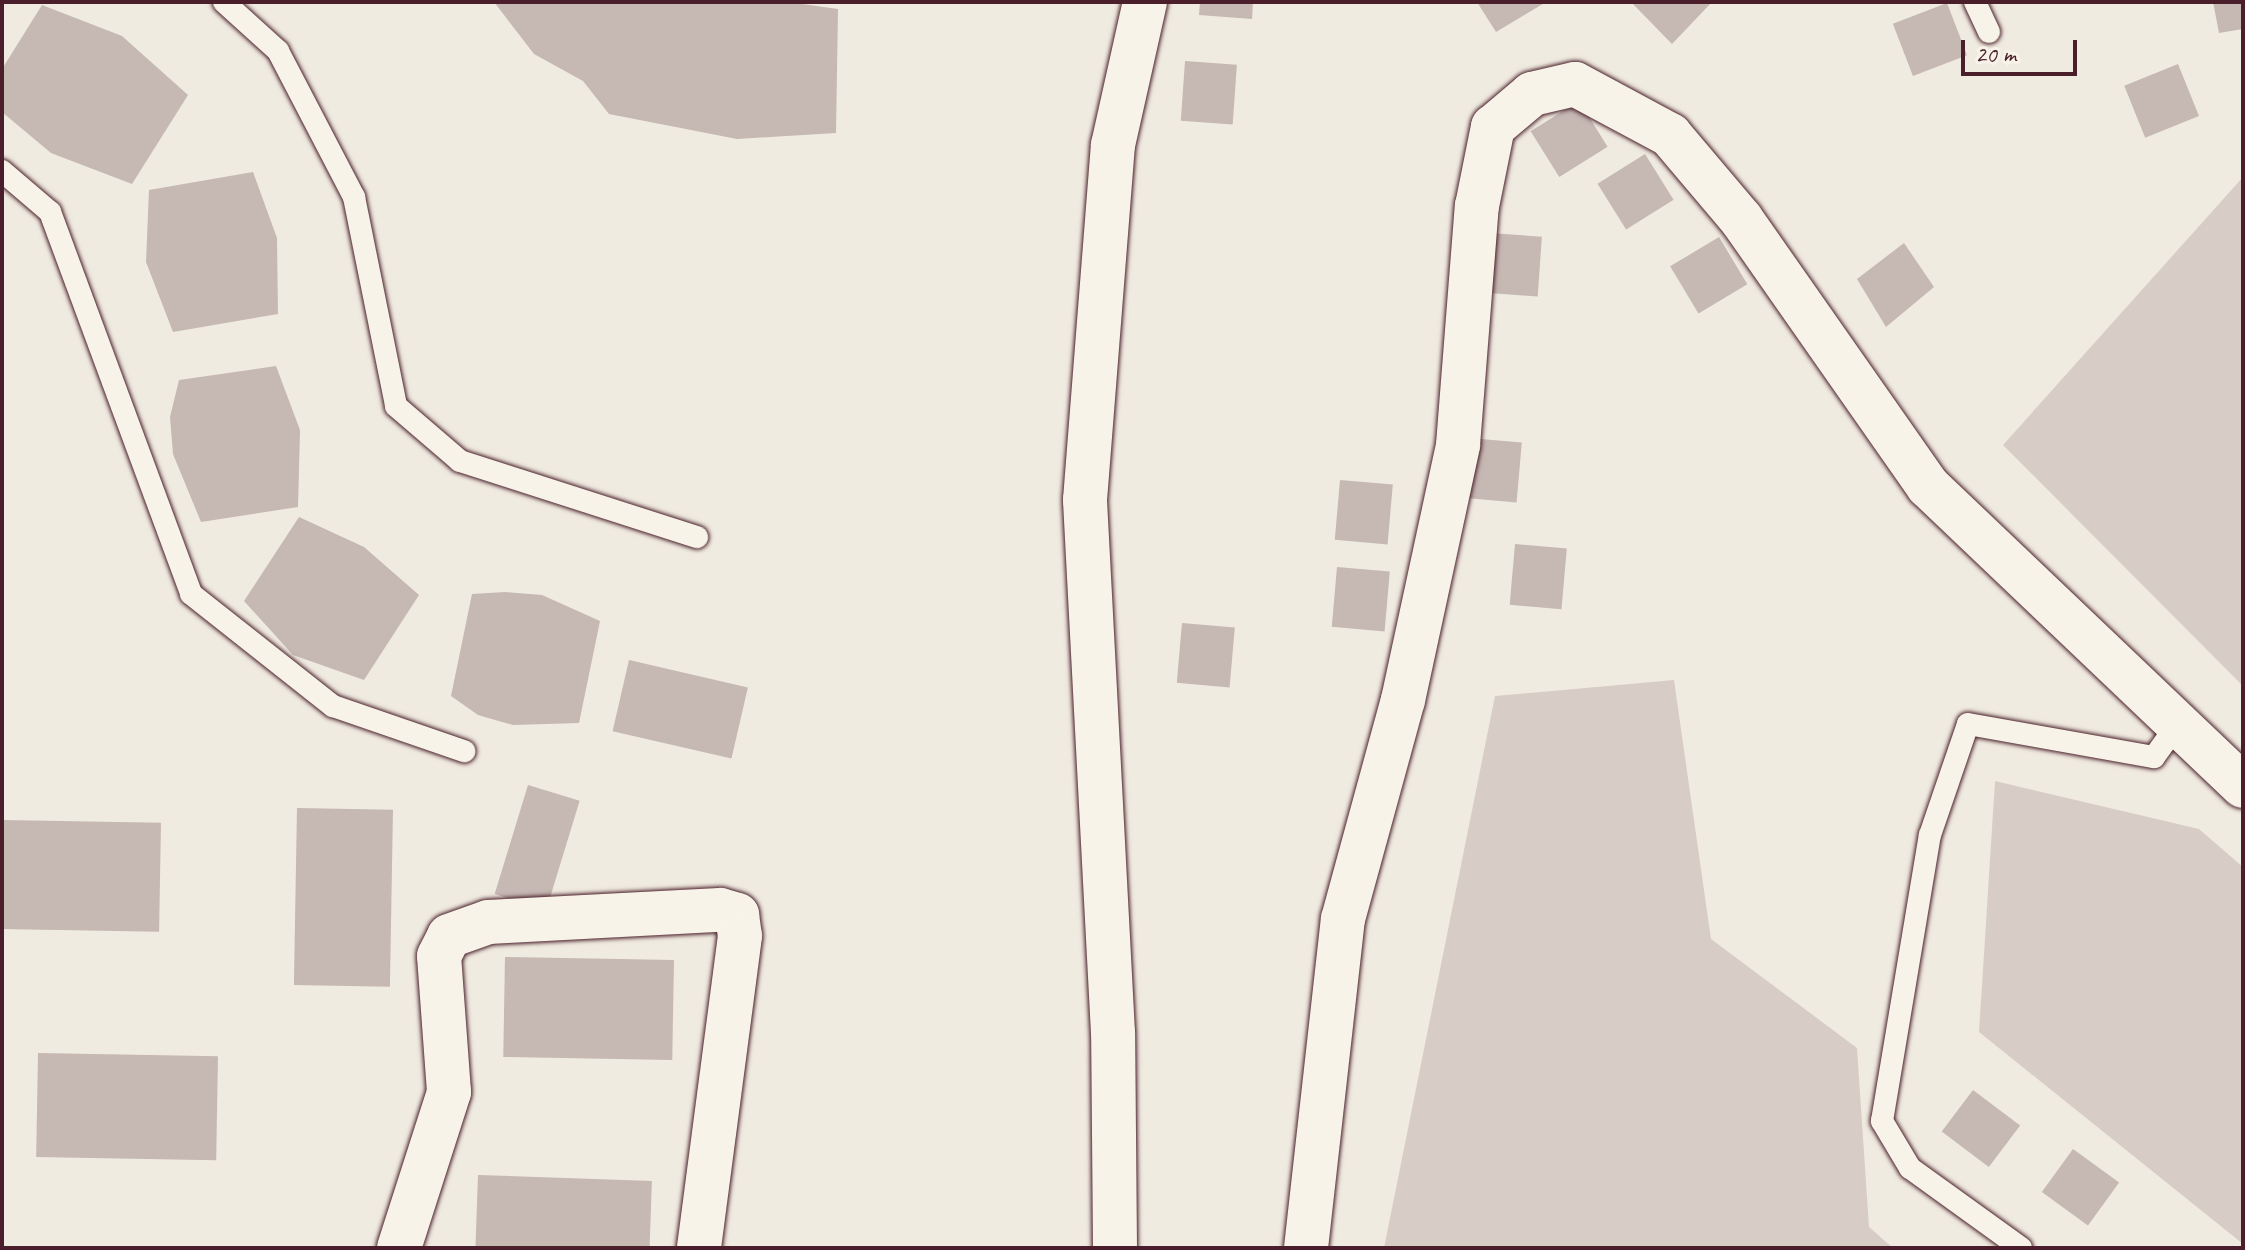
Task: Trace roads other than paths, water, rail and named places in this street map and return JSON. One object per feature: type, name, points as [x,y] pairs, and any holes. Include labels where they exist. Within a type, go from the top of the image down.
[{"type":"street","points":[[1115,1248],[1113,1033],[1085,500],[1113,145],[1145,2]]},
{"type":"street","points":[[1306,1248],[1343,919],[1403,700],[1458,445],[1477,206],[1493,127],[1532,94],[1575,84],[1670,135],[1741,219],[1928,486],[2176,727],[2243,786]]},
{"type":"street","points":[[399,1248],[449,1092],[439,956],[449,936],[488,922],[720,910],[737,915],[740,936],[699,1248]]},
{"type":"lane","points":[[224,2],[278,51],[354,197],[396,406],[460,461],[697,537]]},
{"type":"lane","points":[[1975,2],[1989,32]]},
{"type":"lane","points":[[2,171],[50,212],[191,594],[333,706],[464,751]]},
{"type":"lane","points":[[2021,1248],[1910,1168],[1882,1121],[1930,835],[1968,724],[2154,757],[2176,727]]}]
